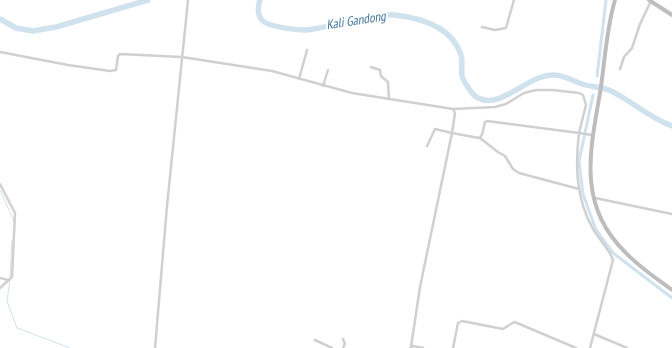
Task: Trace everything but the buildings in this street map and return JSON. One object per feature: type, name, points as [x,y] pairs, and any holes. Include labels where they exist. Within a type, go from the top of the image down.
[{"type":"street","points":[[155,348],[167,206],[188,0]]},
{"type":"street","points":[[482,27],[495,30],[506,28],[514,0]]},
{"type":"street","points":[[615,0],[600,93],[590,135],[591,184],[600,217],[607,231],[617,244],[638,264],[672,290]]},
{"type":"street","points":[[620,69],[624,56],[630,52],[650,1],[672,15]]},
{"type":"street","points":[[299,79],[307,50]]},
{"type":"street","points":[[0,52],[113,72],[116,69],[118,56],[120,54],[182,57],[272,71],[352,93],[453,109],[495,108],[506,104],[524,93],[536,90],[579,93],[583,95],[586,102],[576,157],[579,189],[589,223],[613,258],[590,348]]},
{"type":"street","points":[[371,67],[380,70],[381,76],[388,82],[389,99]]},
{"type":"street","points":[[323,86],[328,70]]},
{"type":"street","points":[[423,348],[413,346],[410,348],[419,294],[452,132],[455,114],[453,109]]},
{"type":"street","points":[[479,138],[482,135],[485,122],[487,121],[590,135]]},
{"type":"street","points":[[427,146],[435,129],[479,138],[505,156],[513,169],[518,173],[579,189]]},
{"type":"street","points":[[0,184],[15,213],[9,280],[0,288]]},
{"type":"street","points":[[595,198],[672,214]]},
{"type":"street","points":[[0,278],[9,280]]},
{"type":"street","points":[[453,348],[458,323],[462,321],[503,329],[514,322],[576,348]]},
{"type":"street","points":[[594,334],[627,348]]},
{"type":"street","points":[[343,339],[345,344],[343,348]]},
{"type":"street","points":[[315,340],[332,348]]},
{"type":"waterway","name":"Kali Gandong","points":[[0,19],[16,28],[33,31],[56,27],[148,0]]},
{"type":"waterway","name":"Kali Gandong","points":[[260,0],[258,8],[260,18],[270,25],[289,29],[314,29],[386,15],[405,16],[435,26],[451,37],[457,45],[462,57],[463,79],[466,85],[478,98],[487,100],[496,99],[506,96],[544,76],[558,75],[585,85],[609,90],[664,123],[672,126]]},
{"type":"waterway","points":[[597,76],[606,0]]},
{"type":"waterway","points":[[593,95],[579,161],[583,194],[596,230],[613,253],[672,298]]},
{"type":"waterway","points":[[0,190],[14,221]]},
{"type":"waterway","points":[[10,277],[12,240]]},
{"type":"waterway","points":[[10,280],[7,301],[17,328],[70,348]]}]
